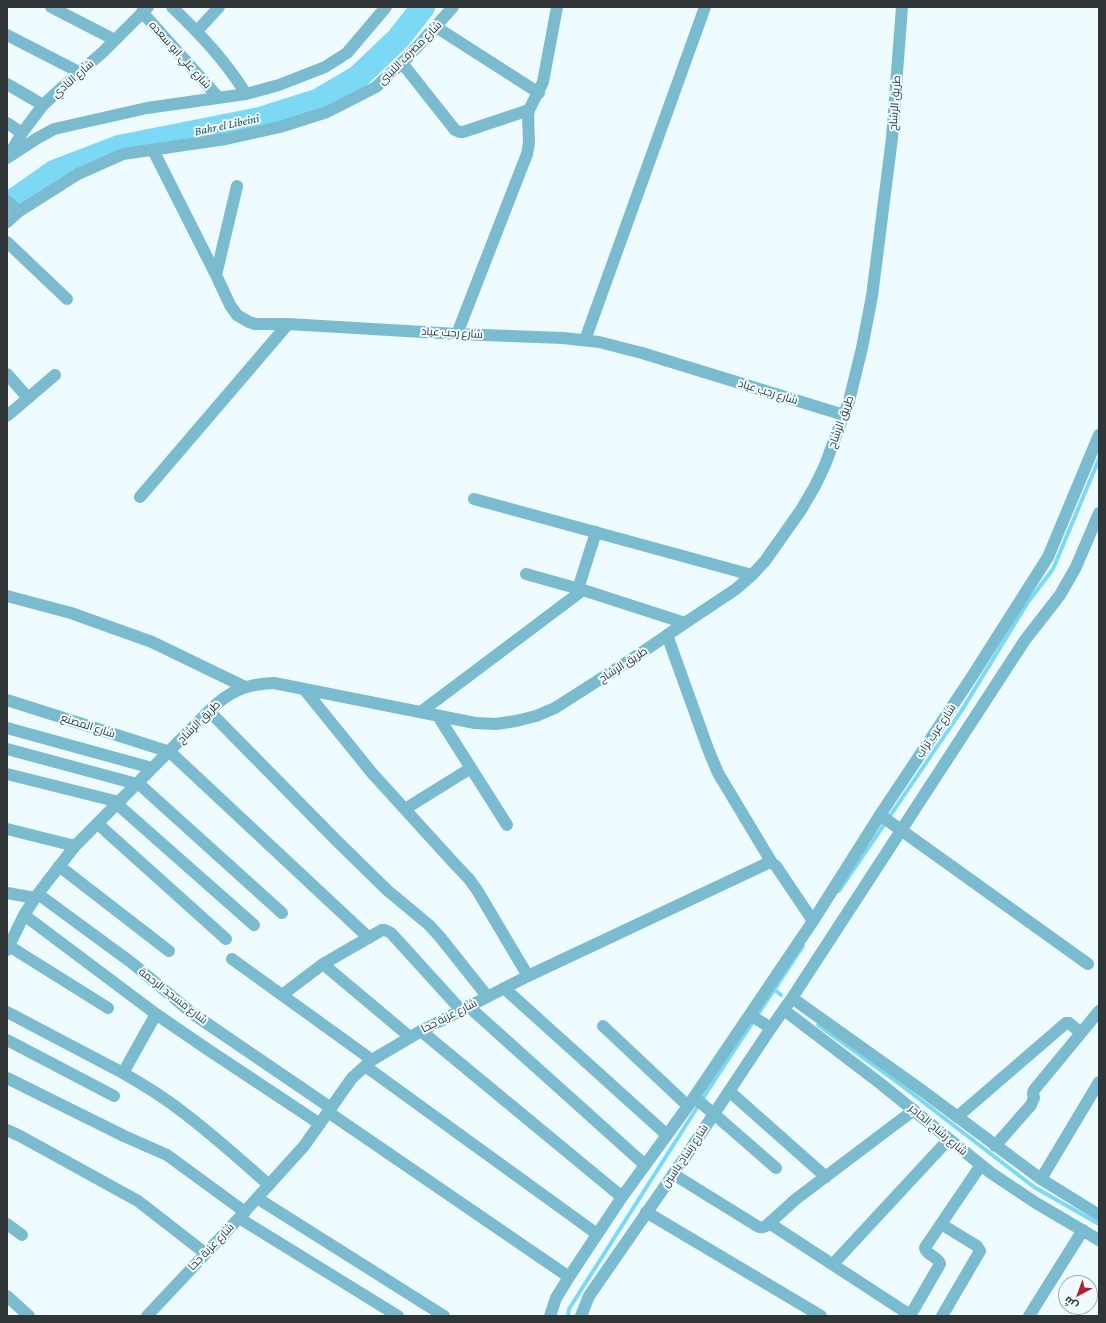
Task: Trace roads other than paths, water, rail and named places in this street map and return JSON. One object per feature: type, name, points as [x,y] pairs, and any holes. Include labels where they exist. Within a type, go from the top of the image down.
[{"type":"street","points":[[52,7],[115,40]]},
{"type":"street","points":[[172,7],[197,31],[232,72],[246,94]]},
{"type":"street","points":[[197,31],[218,7]]},
{"type":"street","points":[[7,158],[54,129],[147,108],[246,94],[279,86],[325,67],[347,53],[386,7]]},
{"type":"street","name":"شارع مصرف اللبينى","points":[[7,222],[18,212],[78,174],[123,154],[226,139],[280,127],[327,112],[376,87],[402,63],[454,7]]},
{"type":"street","points":[[457,334],[527,154],[529,143],[529,110],[539,93],[543,82],[557,7]]},
{"type":"street","points":[[585,340],[705,7]]},
{"type":"street","name":"طريق الرشاح","points":[[8,948],[24,916],[37,896],[75,846],[152,768],[170,752],[209,711],[225,697],[244,687],[274,683],[422,711],[438,716],[475,723],[496,724],[516,722],[555,708],[668,635],[736,589],[752,575],[777,545],[815,486],[825,465],[849,401],[862,348],[872,296],[892,138],[902,7]]},
{"type":"street","name":"شارع النادي","points":[[7,158],[22,133],[43,105],[103,52],[146,9]]},
{"type":"street","name":"شارع علي ابو سعده","points":[[146,9],[218,97]]},
{"type":"street","points":[[436,27],[539,93]]},
{"type":"street","points":[[7,35],[79,72]]},
{"type":"street","points":[[402,63],[458,132],[463,132],[529,110]]},
{"type":"street","points":[[7,84],[43,105]]},
{"type":"street","points":[[7,123],[22,133]]},
{"type":"street","name":"شارع رجب عياد","points":[[153,150],[216,274],[230,305],[237,315],[255,324],[288,324],[457,334],[563,338],[599,342],[844,415]]},
{"type":"street","points":[[216,274],[237,186]]},
{"type":"street","points":[[7,201],[18,212]]},
{"type":"street","points":[[7,242],[67,299]]},
{"type":"street","points":[[140,497],[288,324]]},
{"type":"street","points":[[7,374],[28,398]]},
{"type":"street","points":[[7,416],[55,375]]},
{"type":"street","name":"شارع عرب تراب","points":[[760,1021],[813,921],[1048,557],[1099,436]]},
{"type":"street","points":[[474,499],[752,575]]},
{"type":"street","points":[[792,998],[899,829],[1025,640],[1060,595],[1076,567],[1099,513]]},
{"type":"street","points":[[422,711],[581,589],[596,532]]},
{"type":"street","points":[[526,574],[581,589],[685,623]]},
{"type":"street","points":[[7,596],[71,614],[152,642],[244,687]]},
{"type":"street","points":[[668,635],[708,749],[718,773],[772,863],[776,866],[813,921]]},
{"type":"street","points":[[304,689],[363,761],[477,890],[528,976]]},
{"type":"street","name":"شارع المصنع","points":[[7,700],[170,752]]},
{"type":"street","points":[[209,711],[387,890],[440,937],[487,996]]},
{"type":"street","points":[[438,716],[507,825]]},
{"type":"street","points":[[7,728],[152,768]]},
{"type":"street","points":[[7,749],[137,784],[282,913]]},
{"type":"street","points":[[170,752],[369,938]]},
{"type":"street","points":[[405,808],[471,768]]},
{"type":"street","points":[[7,774],[118,803],[254,925]]},
{"type":"street","points":[[882,816],[1088,964]]},
{"type":"street","points":[[98,824],[226,939]]},
{"type":"street","points":[[7,829],[75,846]]},
{"type":"street","name":"شارع عزبة جحا","points":[[147,1316],[242,1215],[304,1146],[352,1078],[368,1063],[416,1034],[487,996],[768,863],[772,863]]},
{"type":"street","points":[[59,866],[169,952]]},
{"type":"street","points":[[7,893],[37,896]]},
{"type":"street","name":"شارع مسجد الرحمة","points":[[37,896],[132,963],[193,1014],[569,1277]]},
{"type":"street","points":[[24,916],[156,1014],[320,1124]]},
{"type":"street","points":[[282,995],[323,964],[382,930],[385,930],[391,933],[465,1008],[645,1165]]},
{"type":"street","points":[[8,948],[108,1008]]},
{"type":"street","points":[[232,959],[282,995],[368,1063],[597,1234]]},
{"type":"street","points":[[323,964],[416,1034],[622,1197]]},
{"type":"street","points":[[504,988],[667,1135]]},
{"type":"street","name":"شارع رشاح ياسين","points":[[550,1316],[556,1298],[569,1277],[622,1197],[667,1135],[700,1105],[760,1021],[784,1010],[792,998]]},
{"type":"street","name":"شارع رشاح الحاجر","points":[[792,998],[920,1089],[1041,1180],[1099,1215]]},
{"type":"street","name":"شارع رشاح الحاجر","points":[[784,1010],[914,1110],[981,1165],[1013,1188],[1099,1240]]},
{"type":"street","points":[[995,1146],[1031,1105],[1034,1098],[1034,1090],[1099,1011]]},
{"type":"street","points":[[7,1012],[123,1072],[155,1092],[184,1112],[269,1185]]},
{"type":"street","points":[[123,1072],[156,1014]]},
{"type":"street","name":"شارع رشاح ياسين","points":[[581,1316],[589,1296],[672,1174],[700,1105],[729,1091],[760,1021]]},
{"type":"street","points":[[957,1117],[1066,1023],[1069,1023],[1081,1033]]},
{"type":"street","points":[[603,1026],[776,1168]]},
{"type":"street","points":[[7,1040],[114,1096]]},
{"type":"street","points":[[7,1078],[124,1136],[167,1154],[242,1215],[398,1316]]},
{"type":"street","points":[[1041,1180],[1099,1082]]},
{"type":"street","points":[[729,1091],[826,1177]]},
{"type":"street","points":[[672,1174],[760,1228],[766,1226],[796,1199],[914,1110]]},
{"type":"street","points":[[7,1130],[138,1201],[205,1253]]},
{"type":"street","points":[[833,1264],[949,1139]]},
{"type":"street","points":[[769,1223],[910,1315],[940,1264],[938,1260],[926,1252],[925,1248],[981,1165]]},
{"type":"street","points":[[257,1198],[444,1316]]},
{"type":"street","points":[[646,1212],[821,1316]]},
{"type":"street","points":[[7,1224],[22,1235]]},
{"type":"street","points":[[941,1224],[978,1246],[980,1251],[942,1316]]},
{"type":"street","points":[[1029,1316],[1083,1230]]},
{"type":"street","points":[[7,1296],[21,1313]]},
{"type":"waterway","name":"Bahr el Libeini","points":[[7,205],[54,172],[119,147],[260,119],[317,101],[358,77],[398,39],[423,7]]},
{"type":"waterway","points":[[839,891],[962,710],[1028,602],[1053,569],[1099,459]]},
{"type":"waterway","points":[[568,1316],[569,1309],[714,1081],[803,946]]},
{"type":"waterway","points":[[775,990],[781,995]]},
{"type":"waterway","points":[[818,1025],[901,1085],[1034,1187],[1099,1224]]}]
